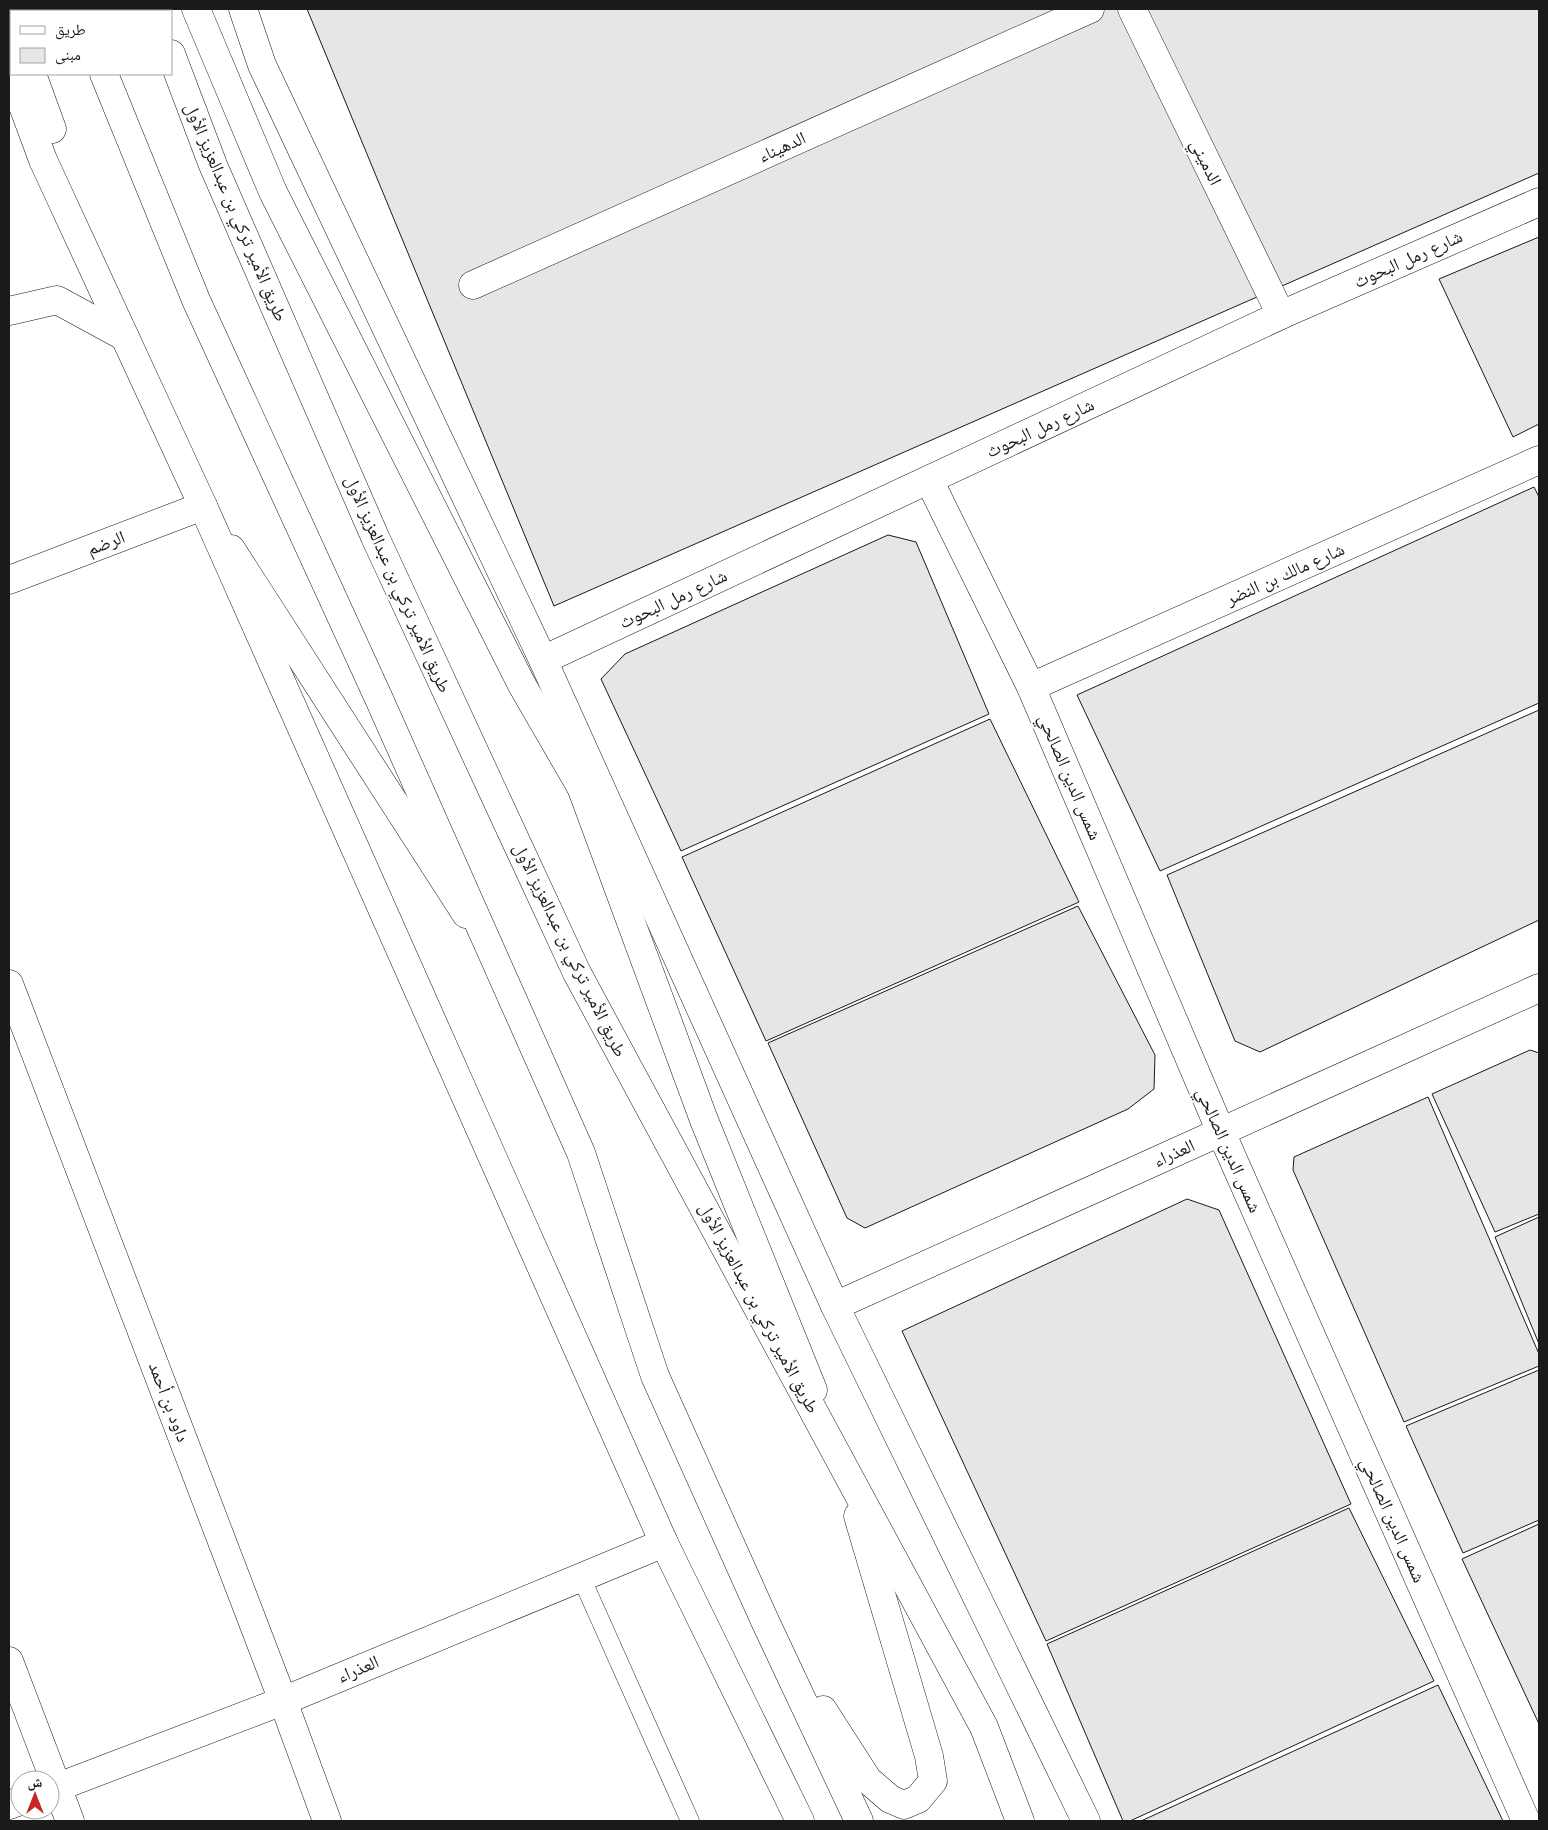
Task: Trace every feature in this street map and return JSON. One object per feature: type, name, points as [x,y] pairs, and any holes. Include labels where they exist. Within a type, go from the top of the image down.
[{"type":"main road","points":[[196,9],[278,201],[522,686],[581,787]]},
{"type":"main road","points":[[243,9],[262,65],[544,660],[835,1306],[1086,1821]]},
{"type":"main road","name":"الدهيناء","points":[[473,285],[1090,9]]},
{"type":"main road","name":"الدميني","points":[[1132,9],[1281,315]]},
{"type":"main road","name":"طريق الأمير تركي بن عبدالعزيز الأول","points":[[172,57],[213,164],[375,538],[577,974],[984,1727],[1020,1821]]},
{"type":"main road","points":[[12,75],[44,160],[203,506],[664,1542],[800,1821]]},
{"type":"main road","points":[[32,75],[125,337]]},
{"type":"main road","points":[[104,75],[196,300],[376,692],[581,1153],[655,1376],[765,1621],[858,1821]]},
{"type":"main road","name":"شارع رمل البحوث","points":[[544,660],[1281,315],[1539,202]]},
{"type":"main road","points":[[9,311],[57,300],[125,337]]},
{"type":"main road","name":"شارع مالك بن النضر","points":[[1032,687],[1539,460]]},
{"type":"main road","name":"شمس الدين الصالحي","points":[[929,480],[1032,687],[1221,1132],[1526,1821]]},
{"type":"main road","points":[[203,506],[496,960]]},
{"type":"main road","name":"الرضم","points":[[9,580],[203,506]]},
{"type":"main road","points":[[544,660],[561,730],[704,1120],[842,1463],[929,1756],[933,1781],[918,1799],[904,1806],[890,1799],[868,1780],[765,1621]]},
{"type":"main road","name":"داود بن أحمد","points":[[9,984],[283,1700],[327,1821]]},
{"type":"main road","name":"العذراء","points":[[835,1306],[1539,988]]},
{"type":"main road","name":"العذراء","points":[[60,1786],[283,1700],[664,1542]]},
{"type":"main road","points":[[9,1661],[46,1770]]},
{"type":"main road","points":[[60,1802],[70,1821]]},
{"type":"lane","points":[[581,1577],[690,1821]]},
{"type":"building","points":[[307,9],[1539,9],[1539,173],[554,606]]},
{"type":"building","points":[[1539,237],[1539,424],[1513,437],[1439,279]]},
{"type":"building","points":[[1534,487],[1539,497],[1539,703],[1160,871],[1077,695]]},
{"type":"building","points":[[888,535],[916,542],[989,714],[681,851],[601,679],[625,654]]},
{"type":"building","points":[[1539,710],[1539,920],[1260,1052],[1235,1041],[1167,875]]},
{"type":"building","points":[[990,719],[1079,902],[766,1041],[682,857]]},
{"type":"building","points":[[1078,906],[1155,1055],[1154,1089],[1128,1109],[865,1228],[847,1218],[768,1043]]},
{"type":"building","points":[[1530,1050],[1539,1053],[1539,1214],[1495,1232],[1432,1094]]},
{"type":"building","points":[[1428,1097],[1539,1354],[1539,1366],[1404,1422],[1293,1170],[1294,1157]]},
{"type":"building","points":[[1187,1199],[1219,1210],[1351,1504],[1046,1641],[902,1331]]},
{"type":"building","points":[[1539,1217],[1539,1344],[1495,1237]]},
{"type":"building","points":[[1539,1370],[1539,1520],[1463,1553],[1406,1426]]},
{"type":"building","points":[[1349,1508],[1434,1681],[1130,1821],[1123,1821],[1047,1644]]},
{"type":"building","points":[[1539,1524],[1539,1724],[1462,1559]]},
{"type":"building","points":[[1438,1685],[1503,1821],[1141,1821]]}]
